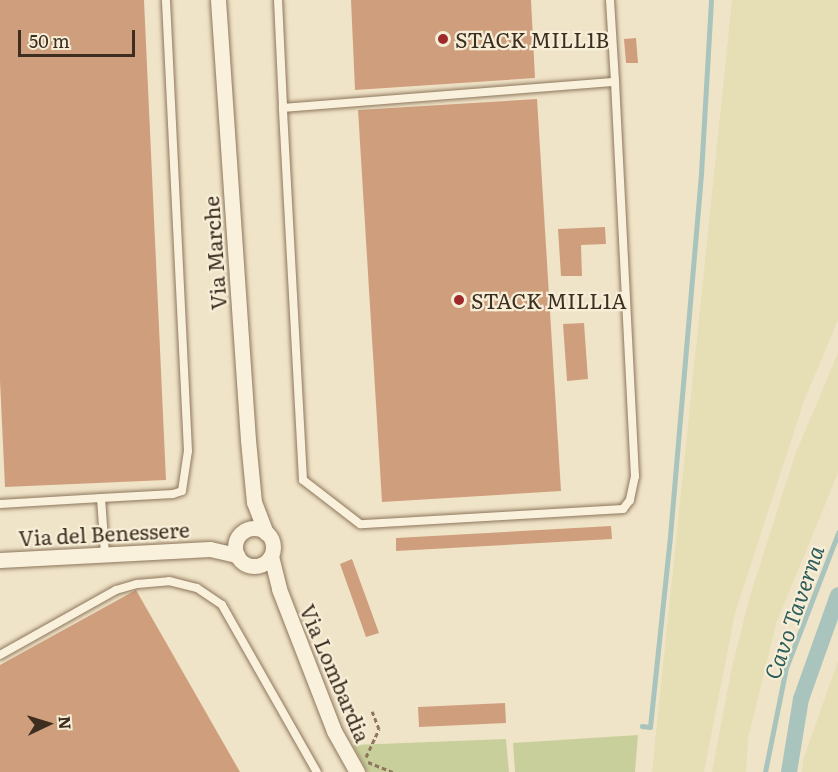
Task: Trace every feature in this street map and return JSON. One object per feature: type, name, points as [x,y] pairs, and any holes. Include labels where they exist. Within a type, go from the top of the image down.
[{"type":"street","name":"Via Marche","points":[[218,0],[254,502],[266,533]]},
{"type":"street","name":"Via Marche","points":[[243,533],[254,502]]},
{"type":"street","name":"Via del Benessere","points":[[210,549],[243,533]]},
{"type":"street","points":[[243,533],[266,533],[272,543],[271,555],[256,566],[244,564],[237,555],[243,533]]},
{"type":"street","name":"Via del Benessere","points":[[0,560],[210,549],[237,555]]},
{"type":"street","name":"Via Lombardia","points":[[271,555],[279,589],[334,731],[361,766]]},
{"type":"street","name":"Via Lombardia","points":[[256,566],[279,589]]},
{"type":"lane","points":[[0,504],[173,494],[182,491],[188,451],[166,0]]},
{"type":"lane","points":[[278,0],[303,480],[360,524],[623,508],[630,500],[635,476],[610,0]]},
{"type":"lane","points":[[283,108],[615,82]]},
{"type":"lane","points":[[100,498],[105,554]]},
{"type":"lane","points":[[0,655],[116,590],[136,584],[168,582],[197,588],[222,605],[317,772]]},
{"type":"path","points":[[361,766],[379,729],[372,711]]},
{"type":"shaded area","points":[[732,0],[838,0],[838,320],[804,401],[735,613],[704,772],[652,772]]},
{"type":"shaded area","points":[[838,353],[838,473],[776,624],[748,739],[746,772],[712,772],[732,667],[750,596],[795,455]]},
{"type":"shaded area","points":[[838,661],[838,772],[802,772],[803,760]]},
{"type":"green space","points":[[638,735],[635,772],[515,772],[513,743]]},
{"type":"green space","points":[[506,739],[509,772],[367,772],[353,745]]},
{"type":"building","points":[[0,0],[144,0],[166,480],[5,487],[0,381]]},
{"type":"building","name":"STACK MILL1B","points":[[351,0],[531,0],[535,78],[355,90]]},
{"type":"building","points":[[636,38],[638,63],[626,63],[624,39]]},
{"type":"building","name":"STACK MILL1A","points":[[537,99],[561,491],[382,502],[358,110]]},
{"type":"building","points":[[605,227],[606,244],[581,245],[582,276],[561,276],[558,229]]},
{"type":"building","points":[[584,323],[588,379],[567,381],[563,324]]},
{"type":"building","points":[[611,526],[612,539],[396,551],[396,538]]},
{"type":"building","points":[[352,559],[379,633],[366,637],[340,564]]},
{"type":"building","points":[[136,590],[240,772],[0,772],[0,665]]},
{"type":"building","points":[[505,703],[506,723],[419,727],[418,707]]},
{"type":"waterway","points":[[642,726],[650,727],[670,536],[701,174],[711,0]]},
{"type":"waterway","name":"Cavo Taverna","points":[[765,772],[786,668],[838,533]]},
{"type":"waterway","points":[[789,772],[801,699],[838,595]]},
{"type":"place","name":"STACK MILL1B","points":[[443,39]]},
{"type":"place","name":"STACK MILL1A","points":[[459,300]]}]
